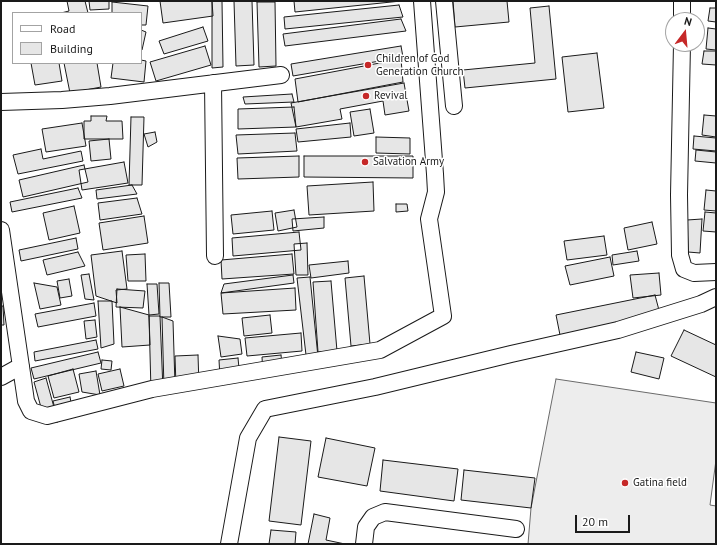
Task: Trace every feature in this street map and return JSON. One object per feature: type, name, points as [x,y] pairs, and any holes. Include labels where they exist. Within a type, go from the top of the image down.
[{"type":"street","points":[[1,230],[20,366],[26,401],[31,411],[47,416],[152,389],[380,350],[442,316],[429,219],[436,192],[422,1]]},
{"type":"street","points":[[444,1],[454,106]]},
{"type":"street","points":[[682,1],[682,12]]},
{"type":"street","points":[[682,52],[679,195],[680,255],[684,269],[694,273],[716,272]]},
{"type":"street","points":[[1,102],[69,100],[280,75]]},
{"type":"street","points":[[213,83],[215,256]]},
{"type":"street","points":[[229,544],[248,438],[265,409],[375,387],[618,330],[702,304],[716,297]]},
{"type":"street","points":[[1,377],[20,366]]},
{"type":"street","points":[[364,544],[366,527],[373,517],[385,512],[516,529]]},
{"type":"shaded area","name":"Gatina field","points":[[556,379],[716,403],[716,460],[710,505],[716,506],[716,544],[528,544],[531,508]]},
{"type":"building","points":[[67,1],[85,1],[88,12],[65,12],[69,11]]},
{"type":"building","points":[[89,1],[109,1],[109,9],[90,10]]},
{"type":"building","points":[[160,1],[212,1],[213,16],[163,23]]},
{"type":"building","points":[[212,1],[222,1],[223,67],[212,68]]},
{"type":"building","points":[[234,1],[252,1],[254,65],[236,66]]},
{"type":"building","points":[[294,1],[401,1],[295,12]]},
{"type":"building","points":[[453,1],[507,1],[509,22],[455,27]]},
{"type":"building","points":[[112,2],[148,6],[146,25],[142,25],[142,12],[112,12]]},
{"type":"building","points":[[257,2],[275,2],[276,66],[259,67]]},
{"type":"building","points":[[399,5],[403,17],[285,29],[284,17]]},
{"type":"building","points":[[549,6],[556,79],[465,88],[463,70],[535,63],[530,8]]},
{"type":"building","points":[[710,8],[716,8],[716,22],[708,21]]},
{"type":"building","points":[[401,19],[406,31],[285,46],[283,34]]},
{"type":"building","points":[[203,27],[208,41],[164,54],[159,41]]},
{"type":"building","points":[[708,28],[716,29],[716,50],[706,49]]},
{"type":"building","points":[[142,30],[146,32],[142,50]]},
{"type":"building","points":[[205,46],[211,65],[156,81],[150,62]]},
{"type":"building","points":[[401,46],[403,57],[293,76],[291,64]]},
{"type":"building","points":[[716,51],[716,65],[702,64],[704,52]]},
{"type":"building","points":[[597,53],[604,108],[568,112],[562,57]]},
{"type":"building","points":[[401,59],[403,82],[298,102],[295,79]]},
{"type":"building","points":[[142,60],[146,61],[144,82],[111,78],[113,64],[142,64]]},
{"type":"building","points":[[31,64],[59,64],[62,81],[35,85]]},
{"type":"building","points":[[64,64],[97,64],[101,87],[70,93]]},
{"type":"building","points":[[404,83],[409,111],[385,115],[383,101],[340,109],[342,119],[296,127],[291,103]]},
{"type":"building","points":[[292,94],[294,102],[245,104],[243,97]]},
{"type":"building","points":[[294,107],[296,127],[238,129],[238,109]]},
{"type":"building","points":[[370,109],[374,133],[354,136],[350,112]]},
{"type":"building","points":[[704,115],[716,116],[716,137],[702,135]]},
{"type":"building","points":[[91,116],[107,116],[106,121],[122,121],[123,139],[84,139],[84,121],[91,121]]},
{"type":"building","points":[[131,117],[144,117],[142,185],[129,185]]},
{"type":"building","points":[[82,123],[86,146],[46,152],[42,129]]},
{"type":"building","points":[[350,123],[351,137],[298,142],[296,129]]},
{"type":"building","points":[[155,132],[157,142],[148,147],[144,134]]},
{"type":"building","points":[[295,133],[297,151],[238,154],[236,135]]},
{"type":"building","points":[[694,136],[716,138],[716,151],[693,149]]},
{"type":"building","points":[[376,137],[410,138],[410,154],[376,153]]},
{"type":"building","points":[[109,139],[111,159],[91,161],[89,141]]},
{"type":"building","points":[[41,149],[43,159],[81,151],[83,161],[18,174],[13,155]]},
{"type":"building","points":[[696,150],[716,152],[716,163],[695,161]]},
{"type":"building","points":[[299,156],[299,177],[238,179],[237,158]]},
{"type":"building","points":[[304,156],[413,156],[413,178],[304,177]]},
{"type":"building","points":[[124,162],[128,183],[82,190],[79,170]]},
{"type":"building","points":[[84,165],[88,182],[23,197],[19,180]]},
{"type":"building","points":[[373,182],[374,211],[309,215],[307,186]]},
{"type":"building","points":[[132,185],[137,194],[97,199],[96,190]]},
{"type":"building","points":[[78,188],[82,198],[12,212],[10,202]]},
{"type":"building","points":[[706,190],[716,191],[716,211],[704,210]]},
{"type":"building","points":[[137,198],[142,214],[100,220],[98,203]]},
{"type":"building","points":[[396,204],[407,204],[408,211],[396,212]]},
{"type":"building","points":[[74,206],[80,233],[49,240],[43,213]]},
{"type":"building","points":[[294,210],[297,227],[278,231],[275,213]]},
{"type":"building","points":[[272,211],[274,230],[233,234],[231,215]]},
{"type":"building","points":[[705,212],[716,213],[716,232],[703,231]]},
{"type":"building","points":[[144,216],[148,243],[103,250],[99,223]]},
{"type":"building","points":[[324,217],[324,228],[293,231],[292,219]]},
{"type":"building","points":[[702,219],[700,253],[688,252],[687,220]]},
{"type":"building","points":[[652,222],[657,244],[628,250],[624,228]]},
{"type":"building","points":[[299,232],[301,250],[233,256],[232,238]]},
{"type":"building","points":[[604,236],[607,255],[567,260],[564,241]]},
{"type":"building","points":[[76,238],[78,249],[21,261],[19,250]]},
{"type":"building","points":[[307,243],[308,275],[296,275],[294,244]]},
{"type":"building","points":[[122,251],[127,289],[116,290],[117,303],[96,296],[91,255]]},
{"type":"building","points":[[637,251],[639,261],[613,265],[612,255]]},
{"type":"building","points":[[78,252],[85,266],[47,275],[43,260]]},
{"type":"building","points":[[145,254],[146,281],[128,281],[126,255]]},
{"type":"building","points":[[292,254],[294,274],[222,279],[221,260]]},
{"type":"building","points":[[610,257],[614,276],[570,285],[565,266]]},
{"type":"building","points":[[348,261],[349,273],[311,278],[309,265]]},
{"type":"building","points":[[659,273],[661,295],[633,298],[630,275]]},
{"type":"building","points":[[89,274],[94,300],[85,299],[81,275]]},
{"type":"building","points":[[293,275],[294,283],[221,293],[224,284]]},
{"type":"building","points":[[364,276],[370,344],[351,346],[345,278]]},
{"type":"building","points":[[310,277],[318,357],[306,355],[297,278]]},
{"type":"building","points":[[69,279],[72,296],[60,298],[57,281]]},
{"type":"building","points":[[331,281],[337,351],[318,352],[313,282]]},
{"type":"building","points":[[34,283],[57,287],[61,305],[40,309]]},
{"type":"building","points":[[159,283],[169,283],[171,317],[160,317]]},
{"type":"building","points":[[147,284],[157,284],[159,314],[149,315]]},
{"type":"building","points":[[295,288],[296,310],[223,314],[221,293]]},
{"type":"building","points":[[117,289],[145,291],[143,308],[116,307]]},
{"type":"building","points":[[655,295],[660,314],[560,335],[556,315]]},
{"type":"building","points":[[98,301],[112,301],[114,344],[101,348]]},
{"type":"building","points":[[94,303],[96,316],[38,327],[35,314]]},
{"type":"building","points":[[1,306],[3,306],[4,325],[1,325]]},
{"type":"building","points":[[120,307],[149,315],[150,345],[122,347]]},
{"type":"building","points":[[270,315],[272,333],[244,336],[242,318]]},
{"type":"building","points":[[149,316],[160,316],[163,390],[151,391]]},
{"type":"building","points":[[162,317],[173,321],[175,385],[164,388]]},
{"type":"building","points":[[95,320],[97,337],[86,339],[84,321]]},
{"type":"building","points":[[684,330],[716,345],[716,377],[671,356]]},
{"type":"building","points":[[301,333],[302,351],[247,356],[245,338]]},
{"type":"building","points":[[218,336],[240,339],[242,354],[221,357]]},
{"type":"building","points":[[96,340],[98,349],[35,361],[34,352]]},
{"type":"building","points":[[98,352],[101,363],[34,379],[31,368]]},
{"type":"building","points":[[636,352],[664,358],[659,379],[631,372]]},
{"type":"building","points":[[198,355],[199,385],[176,386],[175,356]]},
{"type":"building","points":[[281,355],[283,374],[263,375],[262,357]]},
{"type":"building","points":[[238,358],[239,368],[220,378],[219,360]]},
{"type":"building","points":[[102,360],[112,361],[111,370],[101,369]]},
{"type":"building","points":[[73,369],[79,392],[54,398],[48,376]]},
{"type":"building","points":[[120,369],[124,386],[102,391],[98,374]]},
{"type":"building","points":[[96,371],[100,395],[82,392],[79,374]]},
{"type":"building","points":[[46,378],[58,422],[45,422],[34,382]]},
{"type":"building","points":[[70,397],[71,402],[58,420],[53,401]]},
{"type":"building","points":[[279,437],[311,441],[301,525],[269,521]]},
{"type":"building","points":[[326,438],[375,448],[367,486],[318,477]]},
{"type":"building","points":[[383,460],[458,469],[454,501],[380,491]]},
{"type":"building","points":[[464,470],[535,478],[531,508],[461,500]]},
{"type":"building","points":[[314,514],[330,518],[326,540],[345,544],[308,544]]},
{"type":"building","points":[[271,530],[296,532],[295,544],[269,544]]},
{"type":"place","name":"Children of God Generation Church","points":[[368,65]]},
{"type":"place","name":"Revival","points":[[366,96]]},
{"type":"place","name":"Salvation Army","points":[[365,162]]},
{"type":"place","name":"Gatina field","points":[[625,483]]}]
